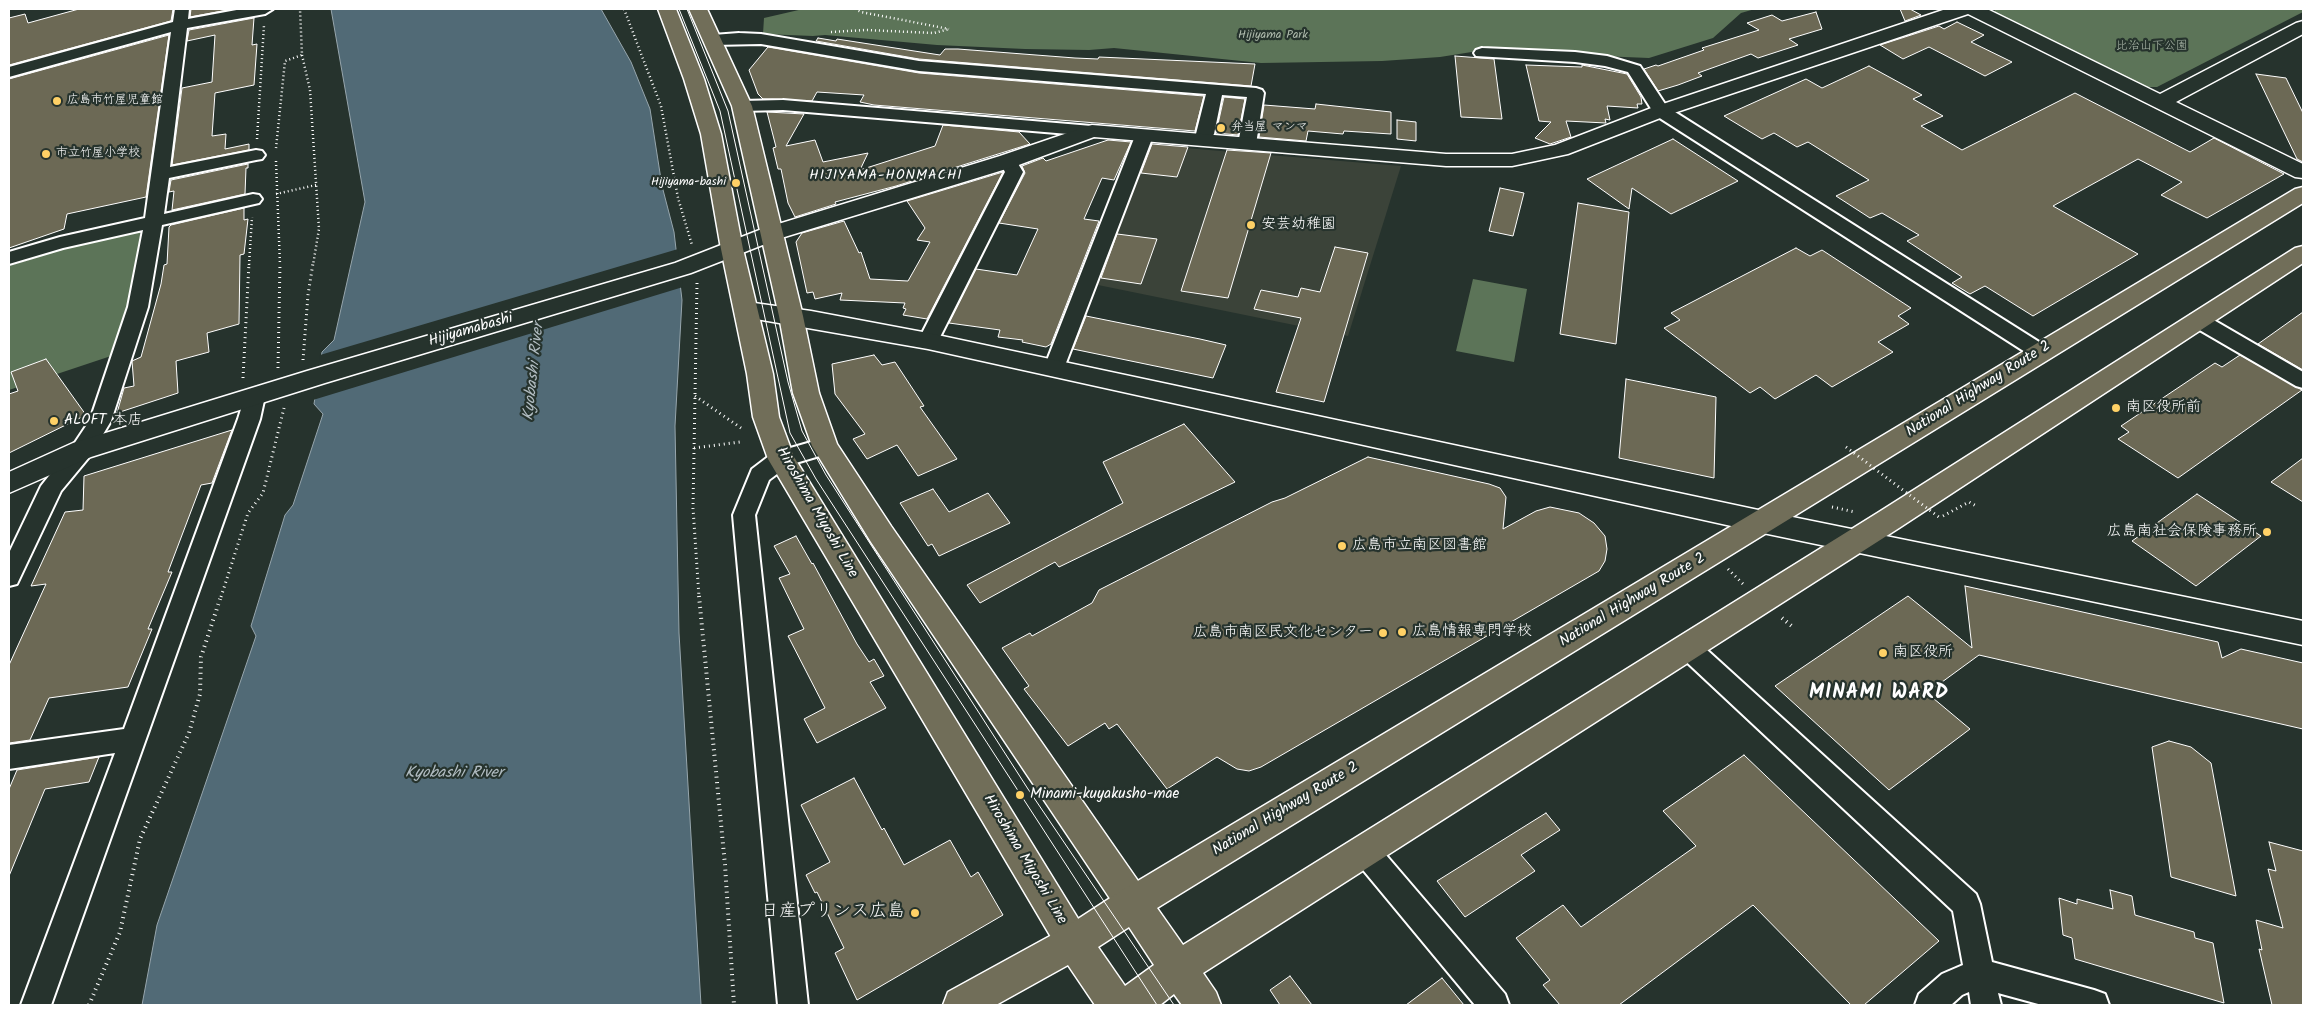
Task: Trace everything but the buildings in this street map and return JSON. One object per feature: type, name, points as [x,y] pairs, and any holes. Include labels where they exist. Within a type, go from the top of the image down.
[{"type":"main road","name":"Hiroshima Miyoshi Line","points":[[667,9],[694,79],[711,134],[732,249],[747,310],[766,417],[781,460],[1073,942],[1117,1005]]},
{"type":"main road","points":[[698,9],[742,106],[770,234],[791,316],[806,393],[825,446],[881,534],[1203,1005]]},
{"type":"main road","name":"National Highway Route 2","points":[[961,1005],[1073,942],[1134,903],[1711,554],[2040,352],[2303,194]]},
{"type":"main road","points":[[1130,1005],[1178,969],[1889,520],[2303,253]]},
{"type":"street","points":[[9,72],[181,17],[265,9]]},
{"type":"street","points":[[742,106],[783,105],[1446,160],[1512,160],[1561,150],[1661,111],[1964,9]]},
{"type":"street","points":[[1973,9],[2303,172]]},
{"type":"street","points":[[9,577],[52,486],[82,450],[100,421],[138,307],[154,221],[181,17]]},
{"type":"street","points":[[2160,102],[2303,27]]},
{"type":"street","points":[[713,40],[732,38],[761,39],[919,66],[1256,93],[1247,144]]},
{"type":"street","points":[[1482,53],[1575,57],[1607,61],[1634,69],[1661,111],[2040,352]]},
{"type":"street","points":[[1205,134],[1215,90]]},
{"type":"street","name":"Hijiyamabashi","points":[[9,483],[82,450],[255,396],[309,370],[690,275],[732,249],[770,234],[1008,161],[1092,131]]},
{"type":"street","points":[[1054,368],[1144,136]]},
{"type":"street","points":[[160,174],[256,155]]},
{"type":"street","points":[[928,342],[1014,172],[1008,161]]},
{"type":"street","points":[[9,258],[154,221],[253,199]]},
{"type":"street","points":[[747,310],[791,316],[1054,368],[1763,522],[2303,632]]},
{"type":"street","points":[[2198,320],[2303,380]]},
{"type":"street","points":[[36,1005],[249,419],[255,396]]},
{"type":"street","points":[[793,1005],[744,515],[760,475],[781,460],[825,446]]},
{"type":"street","points":[[1687,646],[1966,904],[1986,1005]]},
{"type":"street","points":[[9,757],[132,739]]},
{"type":"street","points":[[1364,850],[1494,1005]]},
{"type":"street","points":[[1930,1005],[1952,984],[1980,973],[2094,1005]]},
{"type":"path","points":[[300,9],[302,54],[310,90],[319,229],[308,295],[309,370]]},
{"type":"path","points":[[624,9],[660,106],[678,198],[692,246]]},
{"type":"path","points":[[829,32],[866,30],[934,33],[949,29],[942,26],[917,24],[869,14],[857,10],[859,9]]},
{"type":"path","points":[[276,151],[285,61],[302,54]]},
{"type":"path","points":[[276,160],[280,271],[278,368]]},
{"type":"path","points":[[253,199],[316,185]]},
{"type":"path","points":[[690,275],[695,396],[693,508],[701,622],[708,674],[724,855],[734,1005]]},
{"type":"path","points":[[695,396],[741,428]]},
{"type":"path","points":[[88,1005],[102,978],[120,932],[140,839],[189,733],[200,694],[201,657],[248,513],[263,493],[284,408]]},
{"type":"path","points":[[694,448],[740,442]]},
{"type":"path","points":[[1846,447],[1940,518],[1969,502],[1978,507]]},
{"type":"path","points":[[1799,500],[1889,520]]},
{"type":"path","points":[[1711,554],[1792,627]]},
{"type":"shaded area","name":"安芸幼稚園","points":[[1161,146],[1401,166],[1348,336],[1098,285],[1148,149]]},
{"type":"green space","name":"Hijiyama Park","points":[[803,9],[1755,9],[1741,13],[1713,38],[1649,58],[1478,51],[1440,57],[1382,61],[1261,63],[1114,48],[1089,50],[1025,49],[937,45],[825,35],[763,34],[764,18]]},
{"type":"green space","name":"比治山下公園","points":[[1994,9],[2303,9],[2303,12],[2157,87],[2147,87],[1995,12]]},
{"type":"green space","points":[[141,231],[128,309],[111,356],[9,390],[9,266],[73,246]]},
{"type":"green space","points":[[1473,279],[1527,289],[1514,362],[1456,351]]},
{"type":"water","name":"Kyobashi River","points":[[331,9],[601,9],[631,62],[650,109],[662,186],[674,232],[682,300],[675,426],[679,633],[701,1005],[142,1005],[157,925],[256,636],[251,626],[285,515],[293,505],[323,414],[314,404],[322,352],[334,340],[365,202]]},
{"type":"pier","points":[[678,249],[683,287],[313,400],[320,355]]},
{"type":"tram line","points":[[679,9],[720,111],[790,433],[816,479],[1157,1005]]},
{"type":"tram line","points":[[687,9],[728,111],[788,382],[802,431],[826,475],[1028,789],[1174,1005]]},
{"type":"place","name":"広島市竹屋児童館","points":[[57,101]]},
{"type":"place","name":"弁当屋 マンマ","points":[[1221,128]]},
{"type":"place","name":"市立竹屋小学校","points":[[46,154]]},
{"type":"place","name":"Hijiyama-bashi","points":[[736,183]]},
{"type":"place","name":"安芸幼稚園","points":[[1251,225]]},
{"type":"place","name":"南区役所前","points":[[2116,408]]},
{"type":"place","name":"ALOFT 本店","points":[[54,421]]},
{"type":"place","name":"広島南社会保険事務所","points":[[2267,532]]},
{"type":"place","name":"広島市立南区図書館","points":[[1342,546]]},
{"type":"place","name":"広島情報専門学校","points":[[1402,632]]},
{"type":"place","name":"広島市南区民文化センター","points":[[1383,633]]},
{"type":"place","name":"南区役所","points":[[1883,653]]},
{"type":"place","name":"Minami-kuyakusho-mae","points":[[1020,795]]},
{"type":"place","name":"日産プリンス広島","points":[[915,913]]},
{"type":"district","name":"HIJIYAMA-HONMACHI","points":[[886,177]]},
{"type":"district","name":"MINAMI WARD","points":[[1879,695]]}]
